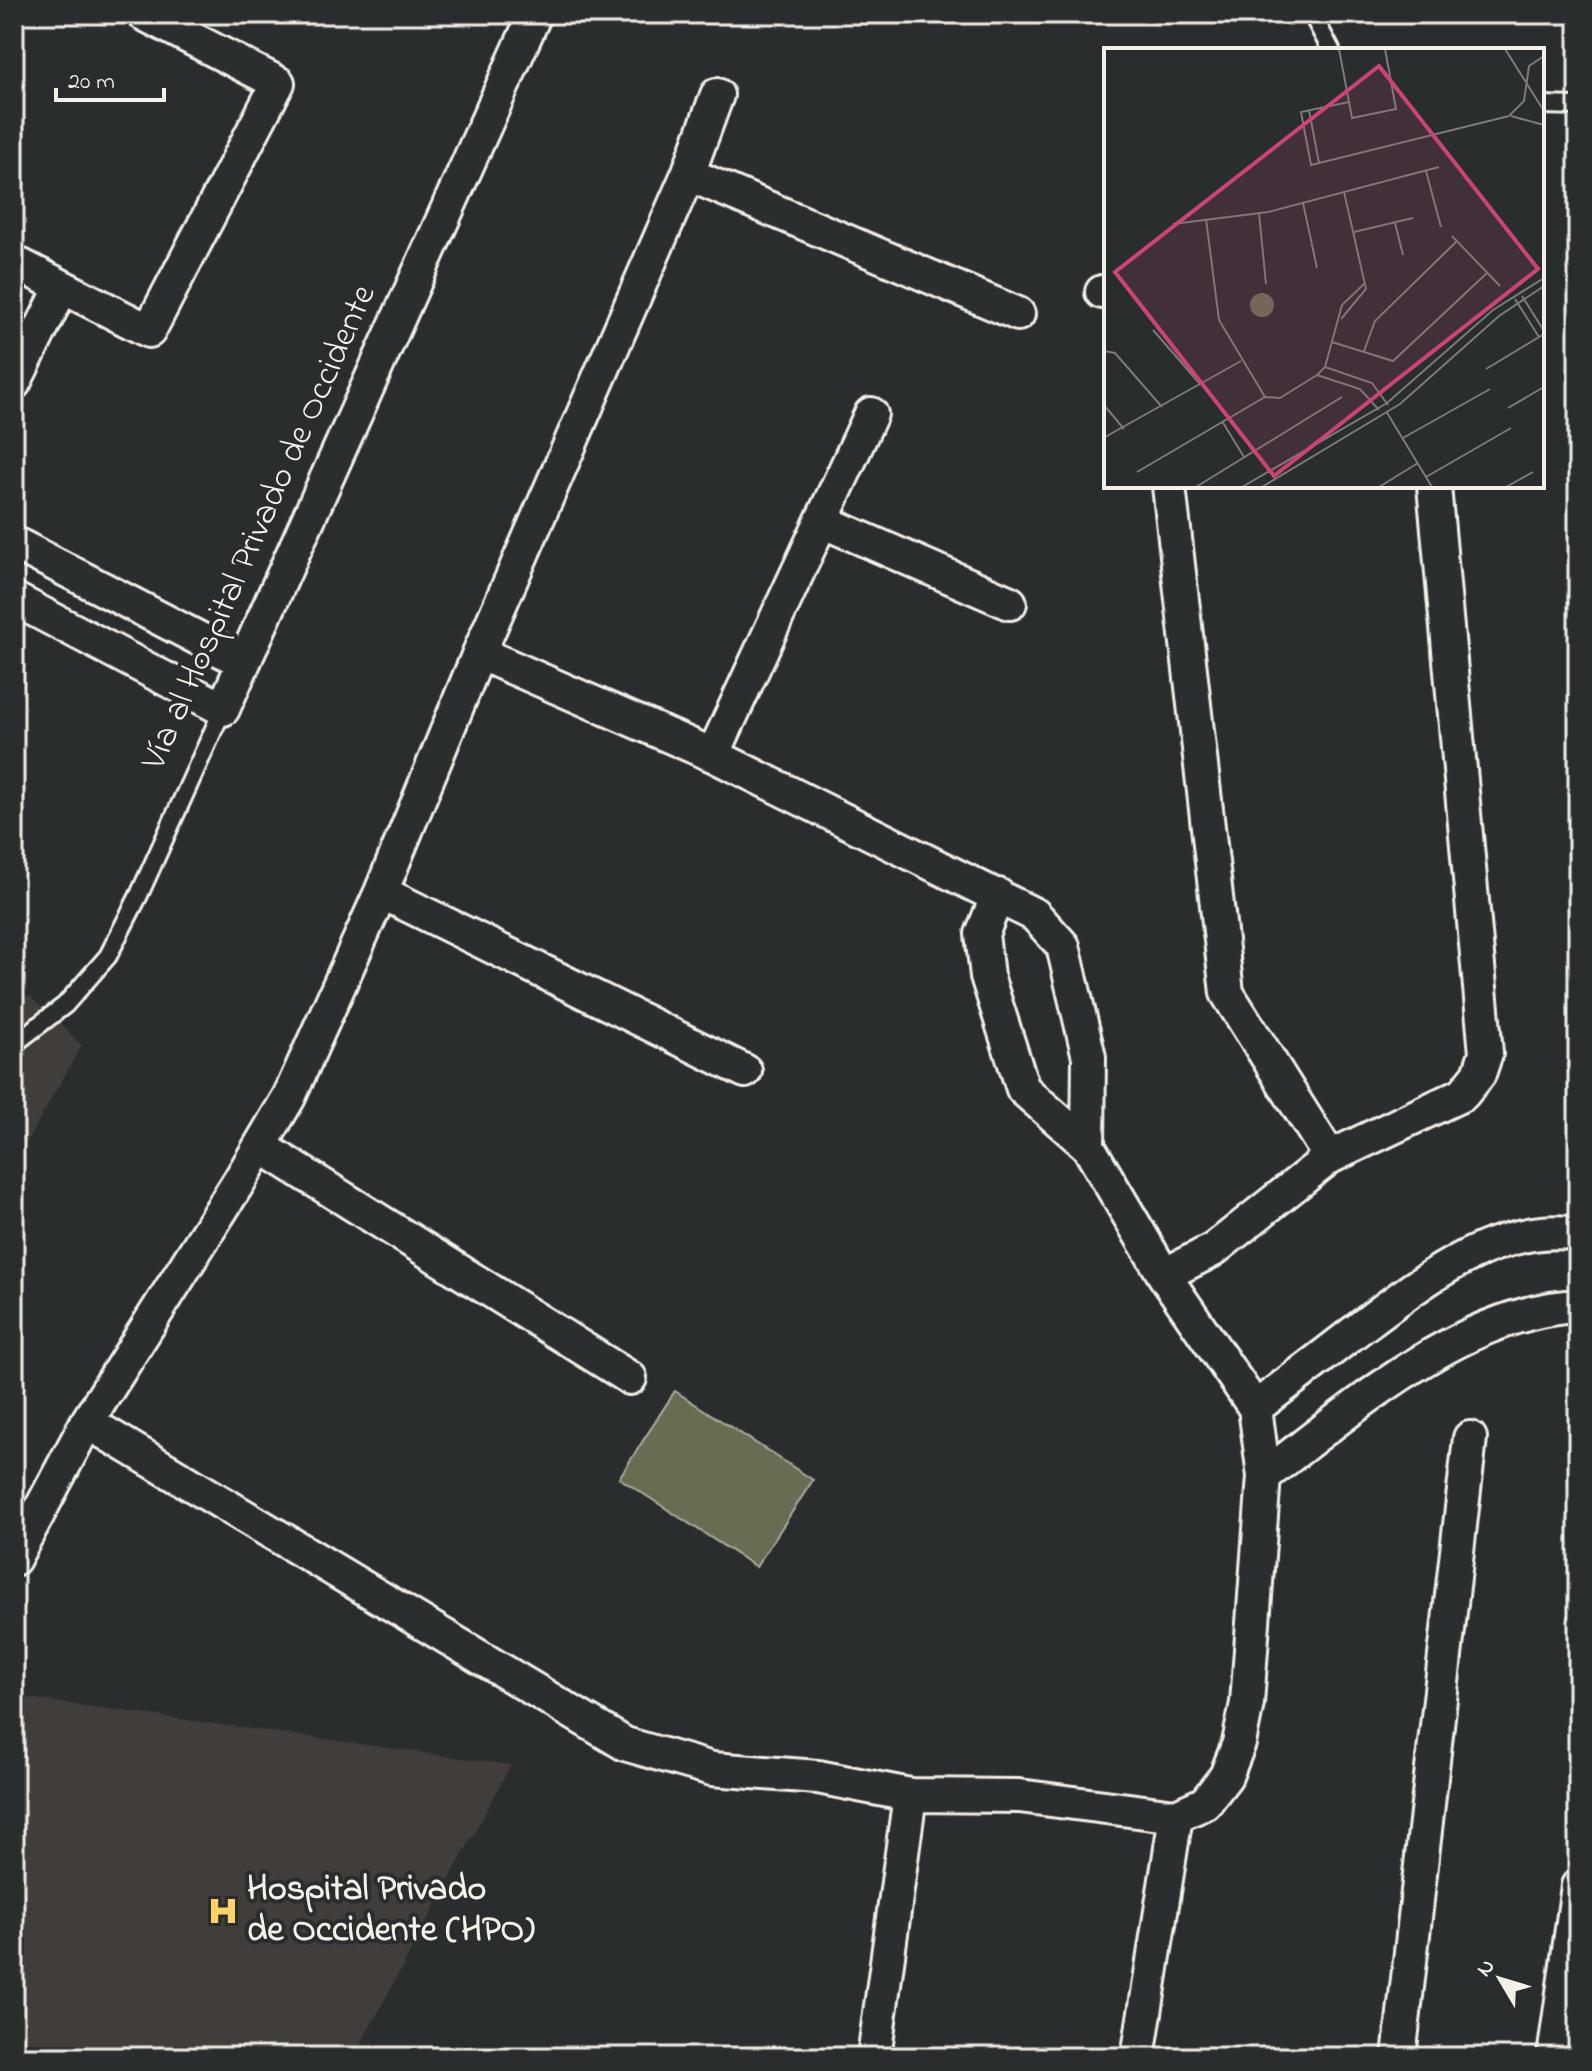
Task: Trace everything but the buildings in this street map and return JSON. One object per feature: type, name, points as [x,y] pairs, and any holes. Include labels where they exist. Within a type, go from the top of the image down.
[{"type":"street","points":[[14,262],[149,331],[278,83],[144,14]]},
{"type":"street","name":"Vía al Hospital Privado de Occidente","points":[[223,709],[535,14]]},
{"type":"street","points":[[14,1559],[87,1422],[289,1097],[381,892],[479,653],[688,174],[717,95]]},
{"type":"street","points":[[688,174],[1018,314]]},
{"type":"street","points":[[14,383],[62,287]]},
{"type":"street","points":[[713,755],[871,414]]},
{"type":"street","points":[[1169,488],[1227,993],[1330,1157]]},
{"type":"street","points":[[1164,1275],[1213,1250],[1330,1157],[1463,1094],[1479,1074],[1486,1053],[1434,488]]},
{"type":"street","points":[[822,521],[1010,603]]},
{"type":"street","points":[[14,543],[244,662]]},
{"type":"street","points":[[14,599],[223,709]]},
{"type":"street","points":[[479,653],[713,755],[1035,915],[1063,946],[1089,1057],[1088,1146]]},
{"type":"street","points":[[381,892],[745,1071]]},
{"type":"street","points":[[87,1422],[625,1744],[712,1769],[818,1777],[910,1795],[1019,1796],[1176,1816],[1205,1803],[1226,1776],[1239,1743],[1247,1703],[1264,1476],[1255,1408],[1164,1275],[1088,1146],[1023,1089],[987,976],[982,934],[998,895]]},
{"type":"street","points":[[260,1146],[630,1378]]},
{"type":"street","points":[[1255,1408],[1404,1295],[1461,1259],[1514,1238],[1564,1232],[1578,1234]]},
{"type":"street","points":[[1264,1476],[1400,1374],[1452,1345],[1498,1323],[1550,1307],[1578,1306]]},
{"type":"street","points":[[1399,2057],[1470,1438]]},
{"type":"street","points":[[874,2057],[910,1795]]},
{"type":"street","points":[[1138,2057],[1176,1816]]},
{"type":"street","points":[[1554,2057],[1578,1886]]},
{"type":"lane","points":[[1312,14],[1330,48]]},
{"type":"lane","points":[[1544,105],[1578,106]]},
{"type":"lane","name":"Vía al Hospital Privado de Occidente","points":[[14,1044],[65,1005],[108,956],[223,709]]},
{"type":"shaded area","points":[[30,996],[82,1045],[14,1164],[14,1001]]},
{"type":"shaded area","name":"Hospital Privado de Occidente (HPO)","points":[[14,1696],[511,1765],[354,2057],[14,2057]]},
{"type":"green space","points":[[675,1391],[813,1480],[756,1567],[619,1478]]},
{"type":"place","name":"Hospital Privado de Occidente (HPO)","points":[[223,1911]]}]
